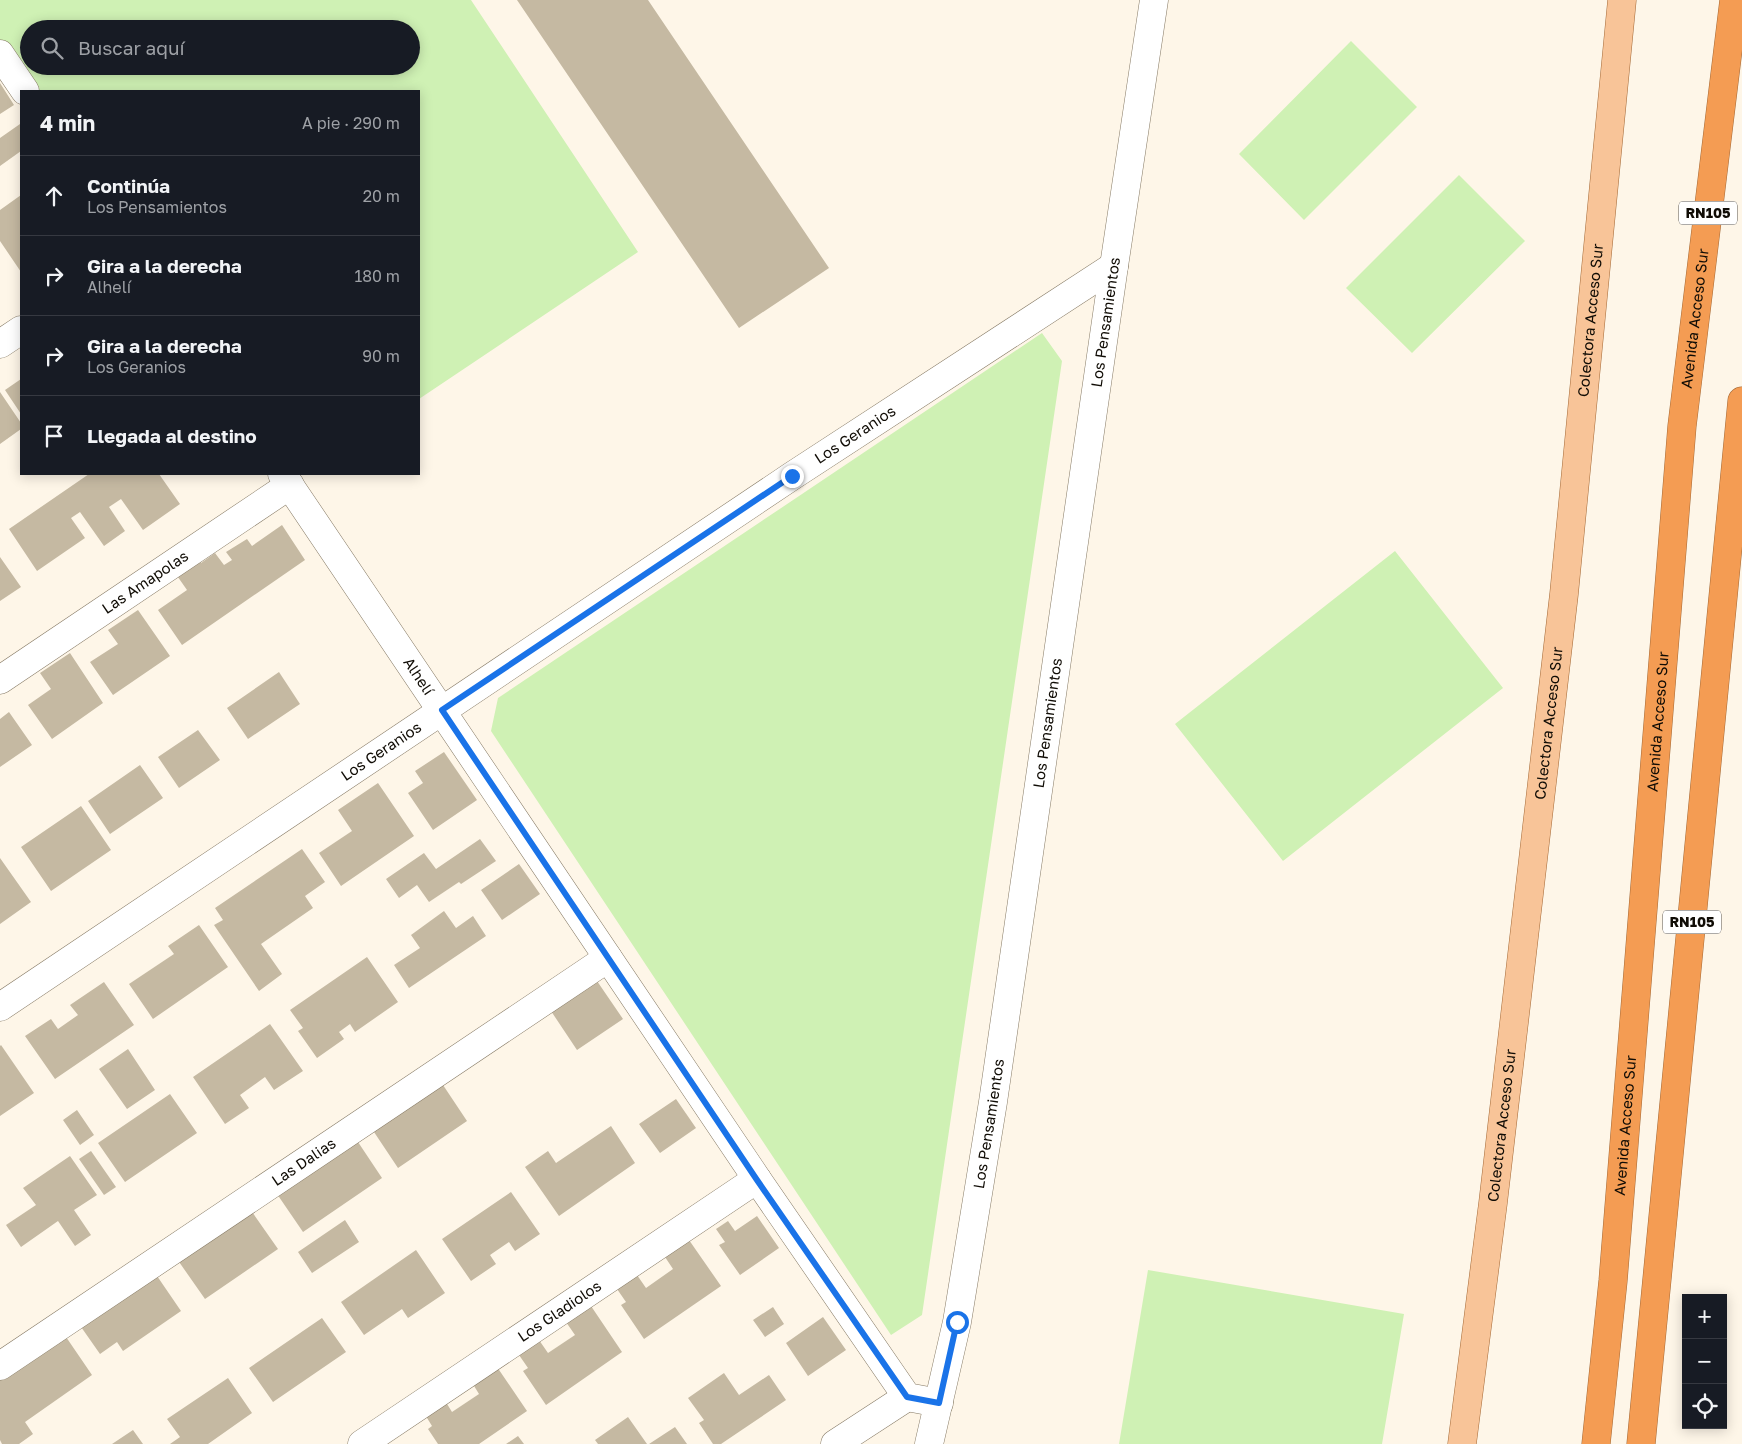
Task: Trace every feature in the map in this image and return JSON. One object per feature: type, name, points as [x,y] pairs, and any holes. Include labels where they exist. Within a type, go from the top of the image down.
[{"type":"highway","name":"Avenida Acceso Sur","points":[[1596,1444],[1614,1271],[1682,426],[1734,0]]},
{"type":"highway","name":"RN105","points":[[1641,1444],[1742,401]]},
{"type":"main road","name":"Colectora Acceso Sur","points":[[1462,1444],[1493,1203],[1564,594],[1622,0]]},
{"type":"street","name":"Los Pensamientos","points":[[929,1444],[957,1322],[993,1102],[1154,0]]},
{"type":"street","points":[[0,54],[24,90]]},
{"type":"street","name":"Los Geranios","points":[[0,1007],[792,476],[1114,266]]},
{"type":"street","points":[[0,344],[20,331]]},
{"type":"street","name":"Alhelí","points":[[286,480],[757,1180],[907,1397]]},
{"type":"street","name":"Las Amapolas","points":[[0,680],[286,480]]},
{"type":"street","name":"Las Dalias","points":[[0,1366],[608,958]]},
{"type":"street","name":"Los Gladiolos","points":[[362,1444],[757,1180]]},
{"type":"street","points":[[835,1444],[907,1397],[939,1403]]},
{"type":"green space","points":[[0,0],[471,0],[638,252],[420,398],[420,90],[24,90],[0,54]]},
{"type":"green space","points":[[1351,41],[1417,107],[1304,220],[1239,154]]},
{"type":"green space","points":[[1459,175],[1525,241],[1412,353],[1346,288]]},
{"type":"green space","points":[[1042,333],[1062,361],[922,1315],[891,1335],[491,731],[498,698]]},
{"type":"green space","points":[[1395,551],[1503,688],[1283,861],[1175,724]]},
{"type":"green space","points":[[1148,1270],[1404,1314],[1382,1444],[1119,1444]]},
{"type":"building","points":[[517,0],[648,0],[829,268],[739,328]]},
{"type":"building","points":[[0,83],[14,105],[0,114]]},
{"type":"building","points":[[20,124],[20,152],[0,166],[0,138]]},
{"type":"building","points":[[20,196],[20,271],[0,241],[0,210]]},
{"type":"building","points":[[20,380],[20,412],[5,390]]},
{"type":"building","points":[[0,392],[20,422],[20,430],[0,444]]},
{"type":"building","points":[[88,475],[160,475],[180,504],[143,530],[121,499],[109,507],[125,531],[104,546],[80,512],[71,518],[85,538],[37,571],[9,529]]},
{"type":"building","points":[[282,525],[305,560],[182,645],[158,610],[187,590],[173,570],[195,555],[201,563],[215,553],[224,565],[232,560],[226,552],[247,539],[252,546]]},
{"type":"building","points":[[0,557],[21,587],[0,601]]},
{"type":"building","points":[[138,610],[170,656],[113,695],[90,662],[118,644],[108,630]]},
{"type":"building","points":[[70,653],[103,703],[52,739],[28,705],[51,689],[40,673]]},
{"type":"building","points":[[279,672],[300,704],[248,739],[227,708]]},
{"type":"building","points":[[9,712],[32,745],[0,767],[0,719]]},
{"type":"building","points":[[198,730],[220,760],[179,788],[158,757]]},
{"type":"building","points":[[444,752],[477,800],[433,830],[408,793],[423,783],[415,771]]},
{"type":"building","points":[[140,765],[163,798],[110,834],[88,801]]},
{"type":"building","points":[[378,783],[414,836],[341,886],[319,853],[352,831],[338,810]]},
{"type":"building","points":[[81,806],[111,850],[51,891],[21,847]]},
{"type":"building","points":[[480,839],[496,861],[429,902],[417,885],[399,898],[386,879],[424,853],[436,869]]},
{"type":"building","points":[[302,849],[325,882],[305,896],[313,908],[261,944],[282,974],[259,991],[214,925],[223,920],[215,908]]},
{"type":"building","points":[[0,858],[31,902],[0,924]]},
{"type":"building","points":[[519,864],[540,894],[502,920],[481,890]]},
{"type":"building","points":[[444,911],[456,928],[473,916],[486,936],[409,988],[394,965],[420,948],[411,935]]},
{"type":"building","points":[[199,925],[228,967],[153,1019],[129,984],[174,954],[168,946]]},
{"type":"building","points":[[367,957],[398,1002],[355,1032],[350,1024],[339,1032],[344,1039],[317,1058],[298,1031],[303,1028],[290,1010]]},
{"type":"building","points":[[597,981],[623,1019],[577,1050],[551,1011]]},
{"type":"building","points":[[104,982],[134,1025],[55,1079],[25,1036],[51,1019],[58,1029],[78,1015],[70,1005]]},
{"type":"building","points":[[270,1024],[303,1071],[274,1090],[265,1077],[240,1095],[249,1108],[225,1124],[193,1077]]},
{"type":"building","points":[[0,1046],[34,1093],[0,1116]]},
{"type":"building","points":[[128,1049],[155,1090],[127,1109],[99,1069]]},
{"type":"building","points":[[441,1082],[467,1121],[398,1168],[372,1129]]},
{"type":"building","points":[[170,1094],[197,1133],[125,1182],[98,1143]]},
{"type":"building","points":[[676,1099],[696,1128],[660,1153],[639,1124]]},
{"type":"building","points":[[77,1110],[94,1135],[80,1145],[63,1120]]},
{"type":"building","points":[[611,1126],[635,1163],[559,1216],[525,1167],[548,1151],[556,1163]]},
{"type":"building","points":[[356,1139],[382,1178],[303,1232],[277,1194]]},
{"type":"building","points":[[91,1151],[116,1187],[104,1195],[79,1159]]},
{"type":"building","points":[[70,1156],[97,1195],[74,1210],[91,1235],[75,1246],[58,1221],[21,1247],[6,1225],[36,1205],[23,1188]]},
{"type":"building","points":[[511,1192],[540,1234],[515,1251],[509,1242],[490,1255],[496,1264],[471,1281],[442,1239]]},
{"type":"building","points":[[250,1209],[278,1249],[205,1299],[177,1259]]},
{"type":"building","points":[[757,1216],[779,1248],[740,1275],[719,1245],[725,1242],[716,1229],[728,1221],[735,1231]]},
{"type":"building","points":[[345,1220],[359,1242],[312,1273],[298,1252]]},
{"type":"building","points":[[689,1240],[721,1286],[644,1339],[621,1305],[626,1302],[617,1289],[637,1275],[646,1288],[673,1269],[665,1257]]},
{"type":"building","points":[[416,1250],[445,1293],[408,1318],[402,1309],[364,1335],[341,1302]]},
{"type":"building","points":[[155,1273],[181,1311],[123,1351],[117,1342],[100,1354],[79,1324]]},
{"type":"building","points":[[591,1306],[622,1352],[546,1405],[523,1371],[528,1368],[519,1355],[539,1340],[548,1353],[575,1335],[566,1322]]},
{"type":"building","points":[[773,1307],[784,1324],[765,1337],[753,1320]]},
{"type":"building","points":[[823,1317],[846,1350],[808,1376],[786,1343]]},
{"type":"building","points":[[322,1318],[346,1352],[273,1402],[249,1368]]},
{"type":"building","points":[[64,1334],[92,1375],[25,1422],[33,1434],[19,1444],[2,1444],[0,1440],[0,1378]]},
{"type":"building","points":[[495,1364],[527,1411],[479,1444],[438,1444],[428,1429],[432,1426],[424,1413],[444,1399],[452,1412],[479,1394],[471,1381]]},
{"type":"building","points":[[724,1373],[739,1395],[769,1375],[786,1400],[721,1444],[713,1444],[699,1423],[704,1420],[688,1398]]},
{"type":"building","points":[[228,1378],[252,1413],[208,1444],[170,1444],[180,1437],[167,1419]]},
{"type":"building","points":[[628,1417],[647,1444],[598,1444],[595,1440]]},
{"type":"building","points":[[675,1427],[687,1444],[649,1444]]},
{"type":"building","points":[[133,1430],[143,1444],[112,1444]]},
{"type":"building","points":[[518,1436],[524,1444],[506,1444]]},
{"type":"route","points":[[792,476],[442,710],[757,1180],[907,1397],[939,1403],[957,1322]]}]
